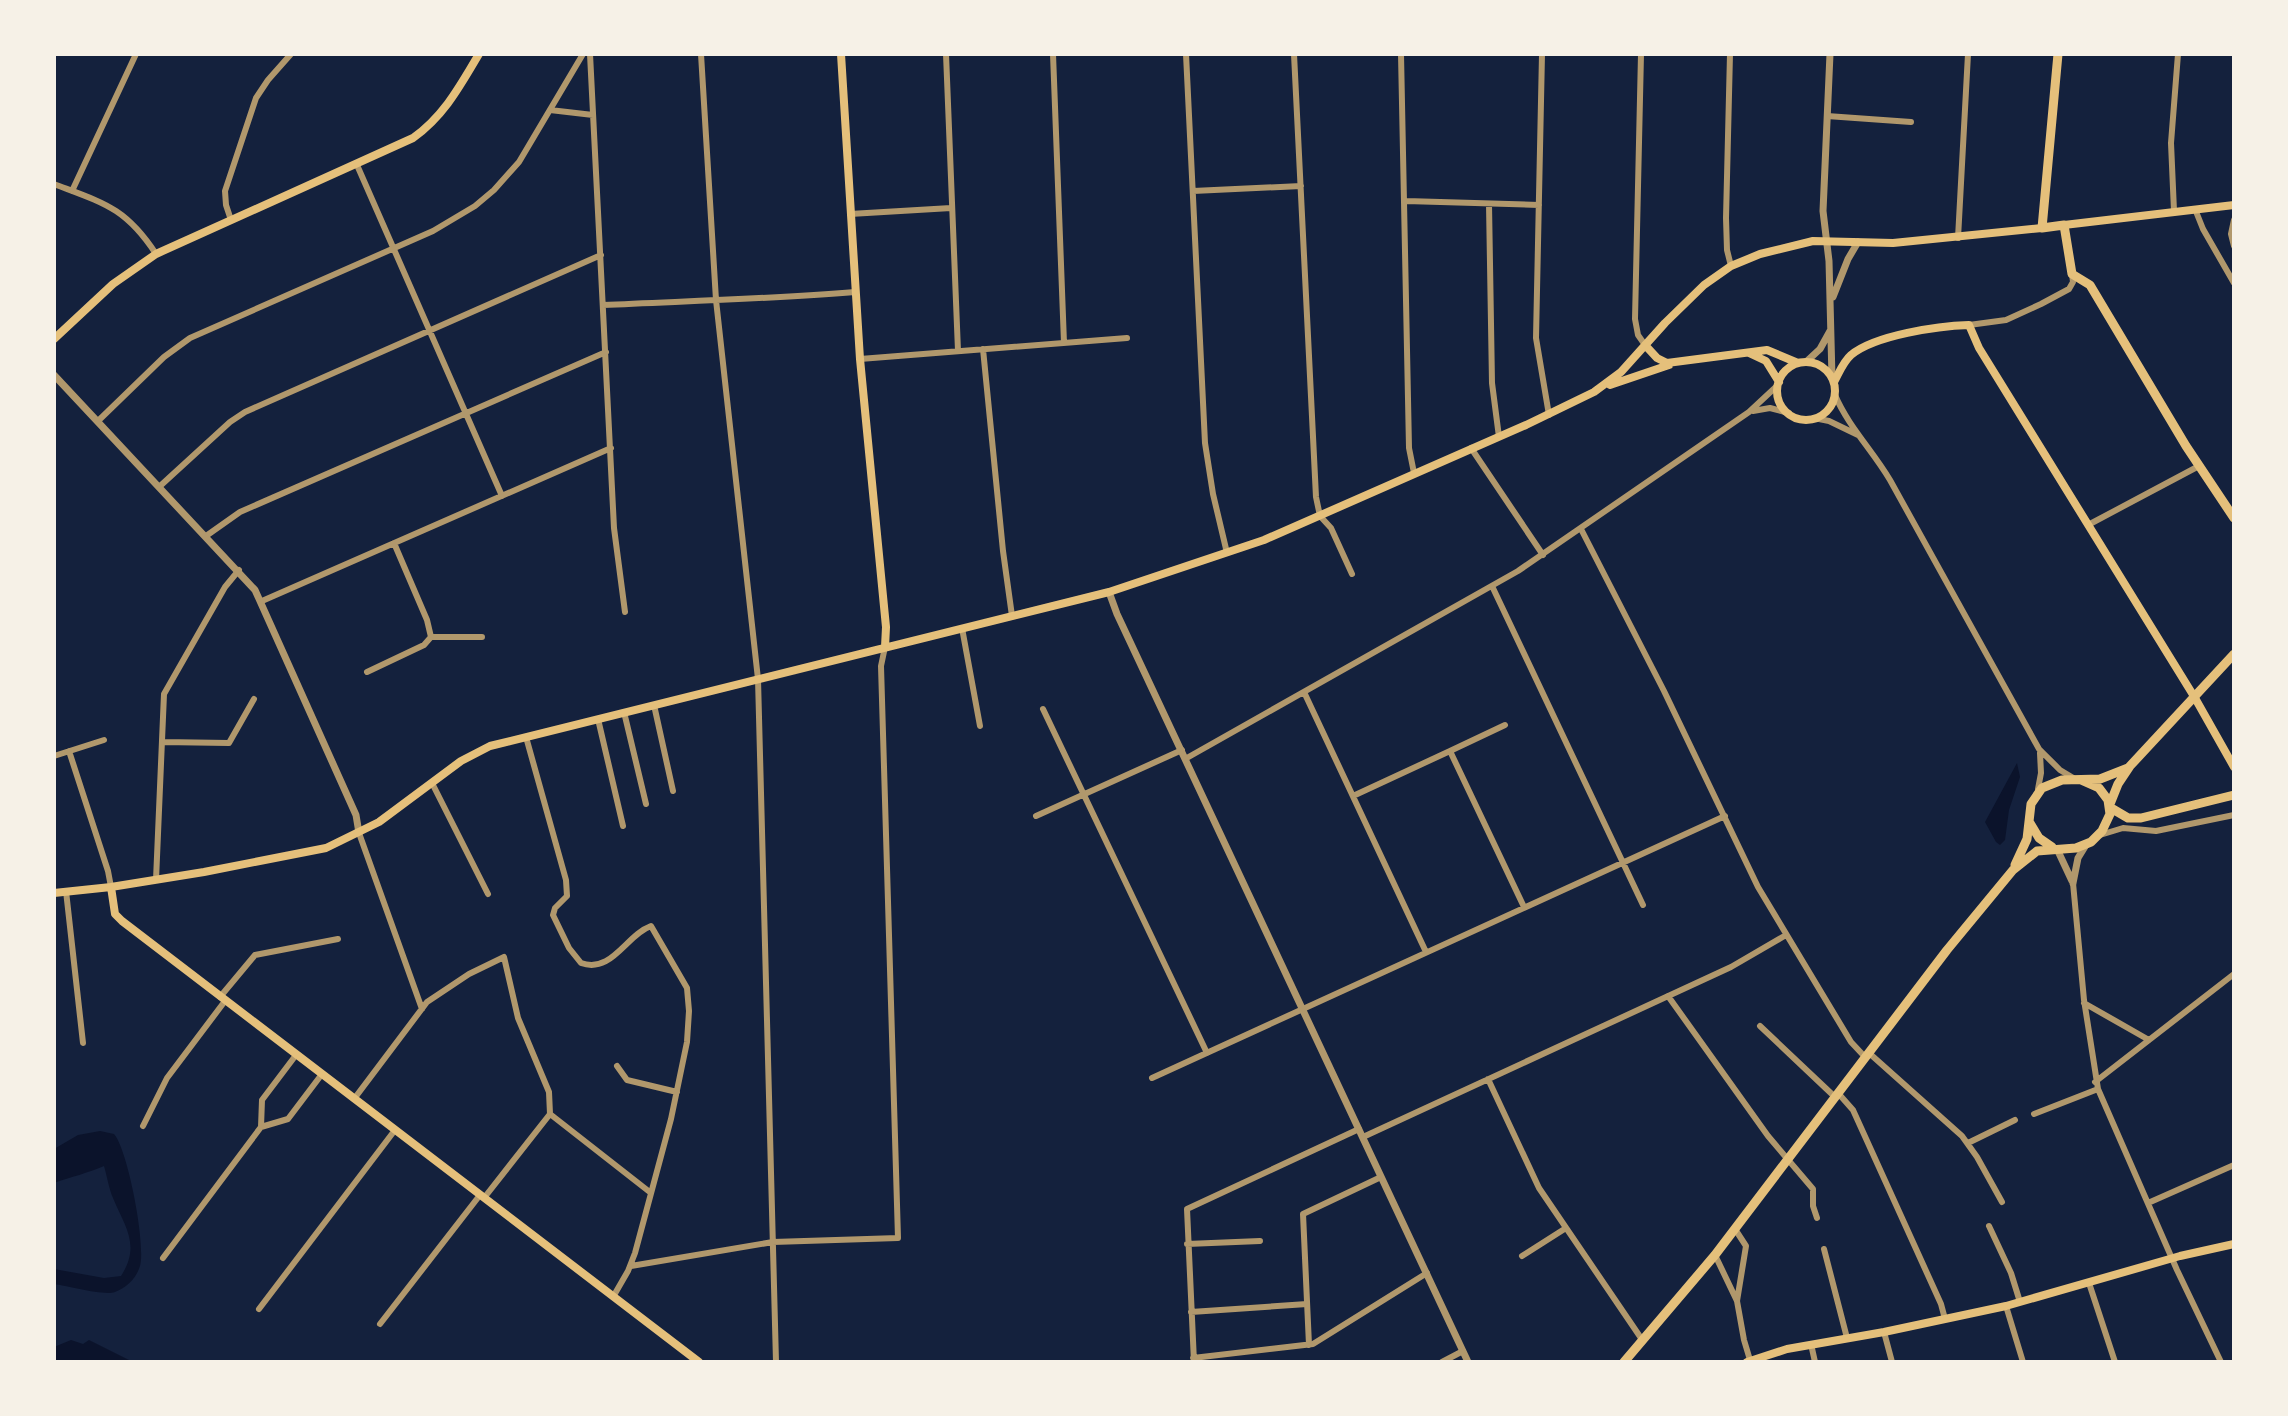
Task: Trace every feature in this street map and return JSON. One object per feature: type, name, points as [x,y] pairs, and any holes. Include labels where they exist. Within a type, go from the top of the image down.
[{"type":"main road","points":[[54,339],[113,284],[156,254],[406,143],[432,123],[453,98],[479,54]]},
{"type":"main road","points":[[841,54],[855,292],[886,627],[885,647]]},
{"type":"main road","points":[[2042,228],[2058,54]]},
{"type":"main road","points":[[1594,392],[1621,372],[1689,298],[1731,266],[1781,247],[1826,240],[1893,243],[1958,238],[2234,205]]},
{"type":"main road","points":[[2064,225],[2072,274],[2089,284],[2234,518]]},
{"type":"main road","points":[[1833,380],[1847,360],[1862,348],[1915,331],[1969,325],[1979,348],[2195,698],[2234,767]]},
{"type":"main road","points":[[1645,345],[1661,361],[1675,363]]},
{"type":"main road","points":[[54,893],[156,880],[332,846],[390,815],[473,753],[624,712],[1109,592],[1227,553],[1320,516],[1549,415],[1594,392],[1675,363],[1748,352],[1767,350],[1802,363],[1820,365],[1833,380],[1835,395],[1827,410],[1814,418],[1801,419],[1789,413],[1780,401],[1779,384],[1768,362],[1748,352]]},
{"type":"main road","points":[[1779,384],[1785,372],[1802,363]]},
{"type":"main road","points":[[1624,1362],[1715,1255],[2013,870],[2035,852],[2072,849],[2097,837],[2107,823],[2120,780],[2130,766],[2234,654]]},
{"type":"main road","points":[[2013,870],[2025,844],[2030,807],[2037,794],[2054,782],[2104,778],[2130,766]]},
{"type":"main road","points":[[2079,780],[2099,788],[2110,806],[2128,818],[2141,818],[2234,795]]},
{"type":"main road","points":[[2030,820],[2037,836],[2055,848]]},
{"type":"main road","points":[[111,887],[115,914],[699,1362]]},
{"type":"main road","points":[[1749,1361],[1779,1350],[2006,1306],[2171,1258],[2234,1244]]},
{"type":"street","points":[[72,191],[136,54]]},
{"type":"street","points":[[231,220],[225,191],[250,113],[264,84],[291,54]]},
{"type":"street","points":[[98,421],[164,357],[190,338],[444,225],[485,198],[519,162],[583,54]]},
{"type":"street","points":[[590,54],[615,539],[625,612]]},
{"type":"street","points":[[701,54],[716,300],[758,679],[776,1362]]},
{"type":"street","points":[[946,54],[958,351]]},
{"type":"street","points":[[1053,54],[1064,343]]},
{"type":"street","points":[[1186,54],[1205,443],[1227,553]]},
{"type":"street","points":[[1294,54],[1316,497],[1320,516],[1331,528],[1352,574]]},
{"type":"street","points":[[1401,54],[1409,435],[1414,473]]},
{"type":"street","points":[[1542,54],[1536,338],[1549,415]]},
{"type":"street","points":[[1641,54],[1635,319],[1638,335],[1645,345]]},
{"type":"street","points":[[1730,54],[1726,218],[1731,266]]},
{"type":"street","points":[[1830,54],[1823,211],[1831,303],[1833,380]]},
{"type":"street","points":[[1958,238],[1968,54]]},
{"type":"street","points":[[2174,211],[2171,143],[2178,54]]},
{"type":"street","points":[[550,110],[593,115]]},
{"type":"street","points":[[1827,116],[1911,122]]},
{"type":"street","points":[[357,165],[502,496]]},
{"type":"street","points":[[54,184],[108,205],[126,216],[156,254]]},
{"type":"street","points":[[1193,191],[1301,186]]},
{"type":"street","points":[[1406,201],[1539,205]]},
{"type":"street","points":[[1489,204],[1492,383],[1499,437]]},
{"type":"street","points":[[850,214],[951,208]]},
{"type":"street","points":[[2195,209],[2234,283]]},
{"type":"street","points":[[2234,220],[2231,234],[2234,246]]},
{"type":"street","points":[[1831,303],[1858,242]]},
{"type":"street","points":[[159,487],[245,412],[601,255]]},
{"type":"street","points":[[1969,325],[2006,320],[2041,304],[2069,289],[2073,282],[2072,274]]},
{"type":"street","points":[[603,305],[855,292]]},
{"type":"street","points":[[1802,363],[1820,349],[1831,329]]},
{"type":"street","points":[[860,359],[1127,338]]},
{"type":"street","points":[[983,349],[1012,616]]},
{"type":"street","points":[[206,536],[237,513],[606,352]]},
{"type":"street","points":[[54,375],[239,570],[262,601],[356,815],[359,833],[422,1009]]},
{"type":"street","points":[[1036,816],[1184,755],[1304,692],[1492,586],[1543,555],[1749,412],[1779,384]]},
{"type":"street","points":[[1835,395],[1842,412],[1890,480],[2039,749],[2060,770],[2079,780]]},
{"type":"street","points":[[1749,412],[1765,408],[1789,413]]},
{"type":"street","points":[[1814,418],[1829,421],[1861,437]]},
{"type":"street","points":[[262,601],[611,448]]},
{"type":"street","points":[[1471,448],[1543,555]]},
{"type":"street","points":[[2088,525],[2199,466]]},
{"type":"street","points":[[1581,529],[1758,887],[1851,1042],[1948,1121],[1968,1143],[2002,1202]]},
{"type":"street","points":[[367,672],[424,645],[431,637],[430,626],[394,543]]},
{"type":"street","points":[[156,880],[166,689],[226,585],[239,570]]},
{"type":"street","points":[[1492,586],[1643,905]]},
{"type":"street","points":[[1109,592],[1468,1362]]},
{"type":"street","points":[[962,628],[980,726]]},
{"type":"street","points":[[431,637],[482,637]]},
{"type":"street","points":[[631,1266],[773,1242],[898,1238],[881,666],[885,647]]},
{"type":"street","points":[[1304,692],[1426,952]]},
{"type":"street","points":[[162,742],[229,743],[254,699]]},
{"type":"street","points":[[654,705],[673,791]]},
{"type":"street","points":[[1043,709],[1207,1053]]},
{"type":"street","points":[[624,712],[646,804]]},
{"type":"street","points":[[598,719],[623,826]]},
{"type":"street","points":[[1353,796],[1505,725]]},
{"type":"street","points":[[526,737],[567,887],[566,897],[554,911],[554,920],[578,960],[585,965],[607,961],[651,926],[688,991],[687,1042],[677,1092],[631,1266],[613,1297]]},
{"type":"street","points":[[54,756],[104,740]]},
{"type":"street","points":[[2037,794],[2041,773],[2039,749]]},
{"type":"street","points":[[69,751],[111,887]]},
{"type":"street","points":[[1450,751],[1524,907]]},
{"type":"street","points":[[432,783],[488,894]]},
{"type":"street","points":[[2097,837],[2120,829],[2156,831],[2234,815]]},
{"type":"street","points":[[1152,1078],[1725,816]]},
{"type":"street","points":[[2088,843],[2078,858],[2073,883],[2084,1003],[2096,1086],[2171,1258],[2221,1362]]},
{"type":"street","points":[[2055,848],[2073,883]]},
{"type":"street","points":[[66,891],[83,1043]]},
{"type":"street","points":[[1427,1273],[1309,1345],[1194,1360],[1187,1244],[1188,1207],[1488,1079],[1737,964],[1786,935]]},
{"type":"street","points":[[143,1126],[167,1078],[255,955],[338,939]]},
{"type":"street","points":[[354,1099],[431,999],[495,959],[506,957],[517,1015],[549,1092],[550,1114],[380,1324]]},
{"type":"street","points":[[2034,1114],[2096,1086],[2234,974]]},
{"type":"street","points":[[1668,996],[1768,1136],[1814,1190],[1813,1206],[1817,1218]]},
{"type":"street","points":[[2084,1003],[2149,1040]]},
{"type":"street","points":[[1760,1026],[1853,1110],[1945,1319]]},
{"type":"street","points":[[163,1258],[261,1127],[262,1099],[296,1055]]},
{"type":"street","points":[[617,1066],[627,1080],[677,1092]]},
{"type":"street","points":[[261,1127],[287,1120],[322,1074]]},
{"type":"street","points":[[1488,1079],[1531,1173],[1643,1341]]},
{"type":"street","points":[[550,1114],[651,1193]]},
{"type":"street","points":[[1968,1143],[2015,1120]]},
{"type":"street","points":[[259,1309],[395,1130]]},
{"type":"street","points":[[2148,1203],[2234,1165]]},
{"type":"street","points":[[1309,1345],[1303,1214],[1381,1177]]},
{"type":"street","points":[[1989,1226],[2011,1273],[2020,1302]]},
{"type":"street","points":[[1522,1256],[1566,1228]]},
{"type":"street","points":[[1735,1229],[1746,1246],[1737,1301]]},
{"type":"street","points":[[1187,1244],[1260,1241]]},
{"type":"street","points":[[1824,1249],[1847,1338]]},
{"type":"street","points":[[1715,1255],[1737,1301],[1749,1361]]},
{"type":"street","points":[[2089,1283],[2115,1362]]},
{"type":"street","points":[[1191,1312],[1307,1304]]},
{"type":"street","points":[[2006,1306],[2023,1362]]},
{"type":"street","points":[[1884,1332],[1892,1362]]},
{"type":"street","points":[[1811,1344],[1815,1362]]},
{"type":"street","points":[[1442,1362],[1463,1351]]},
{"type":"water","points":[[2017,763],[2020,777],[2009,810],[2005,840],[2000,845],[1985,822]]},
{"type":"water","points":[[100,1131],[114,1134],[125,1158],[138,1219],[141,1255],[136,1275],[123,1288],[110,1293],[54,1284],[54,1269],[104,1278],[121,1276],[127,1265],[129,1236],[104,1166],[54,1183],[54,1149],[78,1135]]},
{"type":"water","points":[[71,1340],[83,1344],[89,1340],[133,1362],[54,1362],[54,1347]]}]
